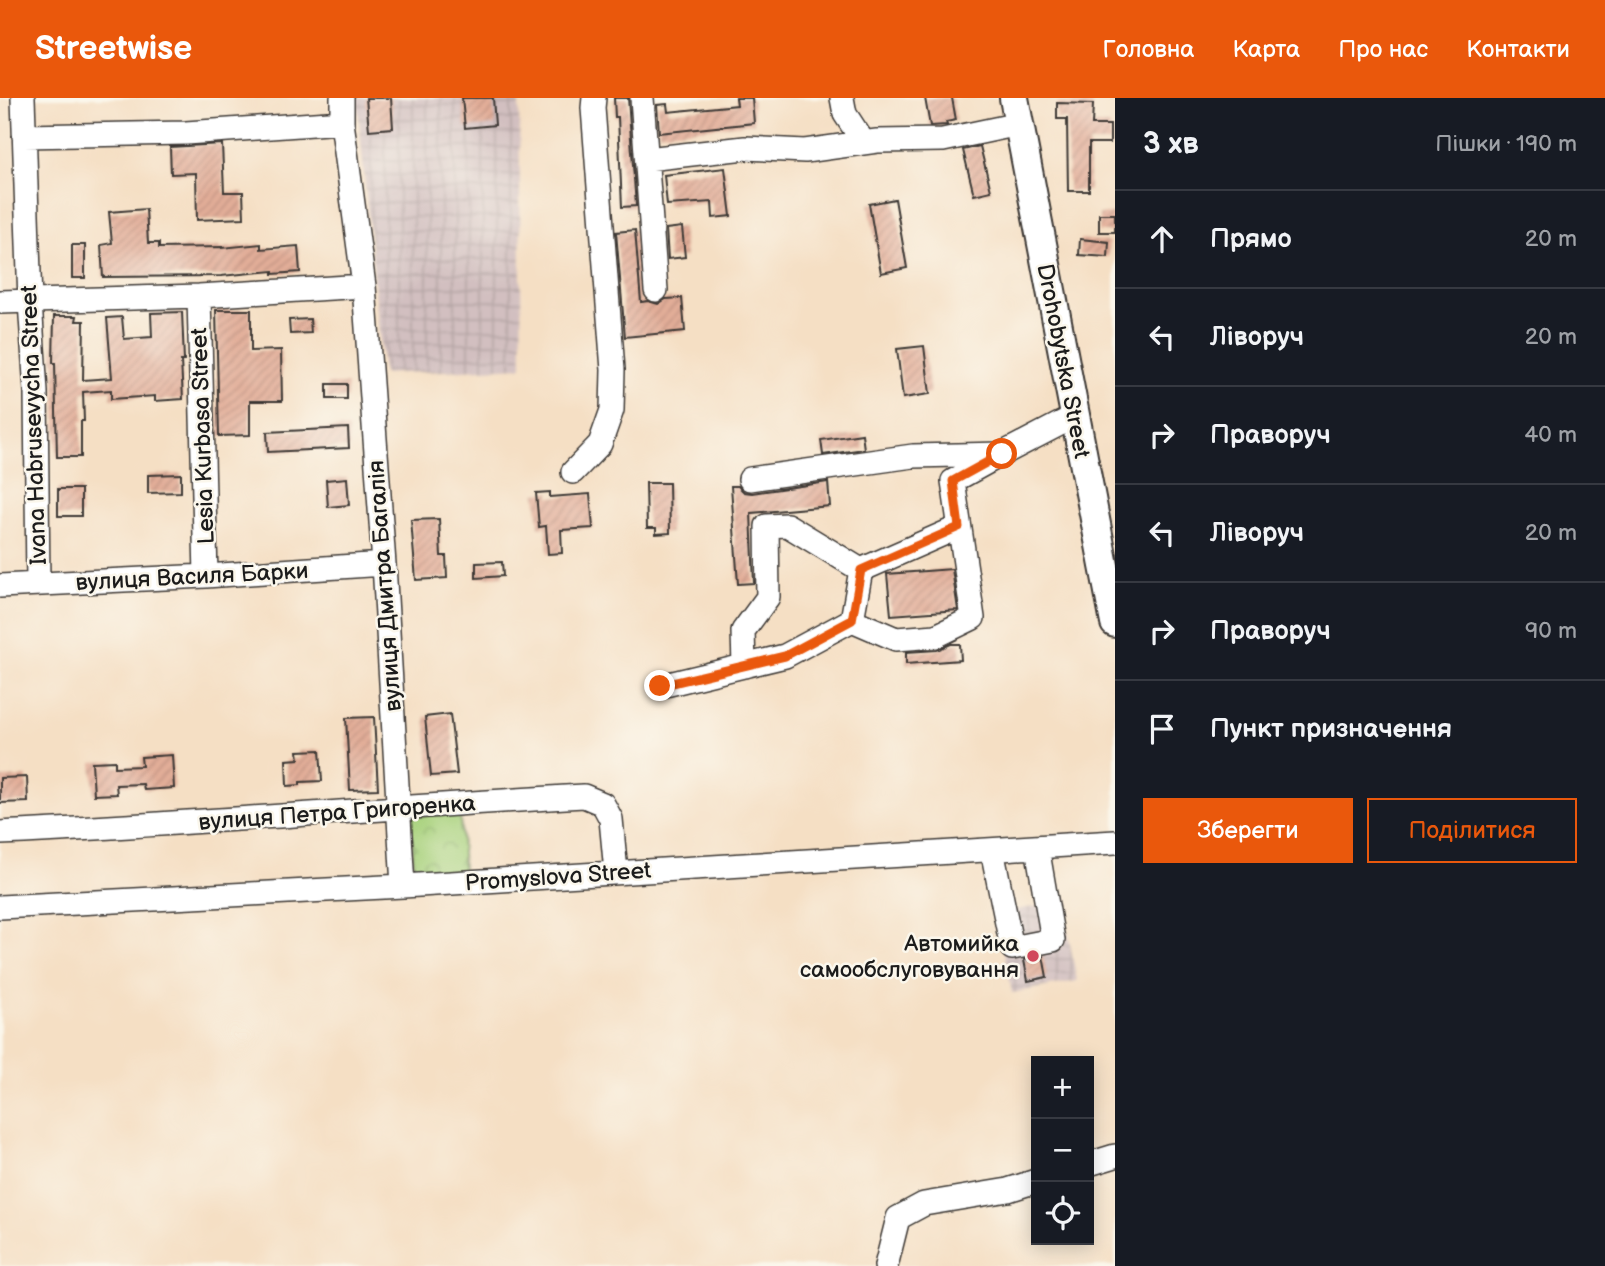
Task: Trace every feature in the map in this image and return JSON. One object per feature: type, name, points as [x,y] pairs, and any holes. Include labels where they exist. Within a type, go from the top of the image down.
[{"type":"main road","name":"Drohobytska Street","points":[[1016,111],[1115,623]]},
{"type":"street","name":"Ivana Habrusevycha Street","points":[[23,98],[36,392],[38,584]]},
{"type":"street","name":"вулиця Дмитра Багалія","points":[[342,98],[342,122],[364,286],[403,886]]},
{"type":"street","points":[[573,472],[600,444],[612,410],[613,370],[594,98]]},
{"type":"street","points":[[642,98],[656,290]]},
{"type":"street","points":[[842,98],[845,114],[864,143]]},
{"type":"street","points":[[646,159],[745,148],[805,151],[877,141],[943,141],[1016,111]]},
{"type":"street","points":[[24,136],[186,133],[342,122]]},
{"type":"street","points":[[0,302],[199,296],[364,286]]},
{"type":"street","name":"Lesia Kurbasa Street","points":[[199,296],[206,576]]},
{"type":"street","points":[[852,620],[896,639],[936,636],[973,618],[953,481],[1075,416]]},
{"type":"street","points":[[750,479],[914,456],[1002,454]]},
{"type":"street","points":[[744,666],[743,631],[768,597],[767,526],[787,525],[861,570]]},
{"type":"street","points":[[861,570],[959,527]]},
{"type":"street","name":"вулиця Василя Барки","points":[[0,586],[384,564]]},
{"type":"street","points":[[852,620],[861,570]]},
{"type":"street","points":[[660,686],[785,656],[852,620]]},
{"type":"street","name":"вулиця Петра Григоренка","points":[[0,833],[138,827],[584,796],[603,804],[611,819],[616,872]]},
{"type":"street","name":"Promyslova Street","points":[[0,907],[403,886],[1115,842]]},
{"type":"street","points":[[992,850],[1012,948],[1054,940],[1037,847]]},
{"type":"street","points":[[1094,1162],[1115,1156]]},
{"type":"street","points":[[886,1266],[898,1218],[924,1204],[1007,1190],[1033,1182]]},
{"type":"shaded area","points":[[357,98],[519,98],[522,367],[383,374]]},
{"type":"shaded area","points":[[1062,901],[1077,981],[1012,993],[997,914]]},
{"type":"green space","points":[[460,813],[463,873],[414,876],[411,816]]},
{"type":"building","points":[[366,98],[391,98],[393,128],[369,130]]},
{"type":"building","points":[[462,98],[493,98],[495,125],[465,128]]},
{"type":"building","points":[[614,98],[628,98],[636,206],[622,207],[618,117],[615,117]]},
{"type":"building","points":[[736,98],[752,98],[754,123],[659,133],[657,105],[667,104],[668,112],[737,105]]},
{"type":"building","points":[[925,98],[952,98],[956,120],[946,122],[947,125],[930,126]]},
{"type":"building","points":[[1057,103],[1093,104],[1092,125],[1110,125],[1110,143],[1089,143],[1089,191],[1068,191],[1067,119],[1057,119]]},
{"type":"building","points":[[222,144],[224,192],[243,192],[244,218],[197,220],[196,173],[171,174],[170,147]]},
{"type":"building","points":[[980,146],[991,191],[974,195],[963,150]]},
{"type":"building","points":[[725,168],[731,216],[713,218],[712,202],[667,205],[664,175]]},
{"type":"building","points":[[895,199],[907,268],[881,273],[869,204]]},
{"type":"building","points":[[146,209],[148,243],[159,243],[159,248],[222,248],[261,244],[261,249],[298,246],[300,272],[103,277],[101,245],[112,243],[109,212]]},
{"type":"building","points":[[1099,214],[1115,214],[1115,232],[1099,232]]},
{"type":"building","points":[[682,227],[685,257],[668,259],[666,229]]},
{"type":"building","points":[[635,230],[641,302],[658,304],[666,299],[682,298],[685,331],[625,337],[616,232]]},
{"type":"building","points":[[1080,239],[1109,242],[1108,257],[1079,255]]},
{"type":"building","points":[[72,245],[85,245],[85,278],[72,278]]},
{"type":"building","points":[[216,310],[251,310],[251,351],[281,350],[282,401],[250,401],[250,435],[219,436]]},
{"type":"building","points":[[182,312],[183,399],[155,401],[155,396],[111,399],[111,390],[83,392],[81,457],[57,457],[54,316],[77,316],[76,321],[84,321],[83,380],[112,378],[107,318],[122,317],[124,339],[152,337],[151,313]]},
{"type":"building","points":[[310,319],[311,333],[290,334],[289,320]]},
{"type":"building","points":[[924,346],[930,394],[903,398],[897,349]]},
{"type":"building","points":[[327,384],[347,384],[347,399],[327,399]]},
{"type":"building","points":[[348,428],[349,448],[268,452],[267,432]]},
{"type":"building","points":[[862,434],[864,449],[823,455],[821,440]]},
{"type":"building","points":[[181,474],[181,492],[148,493],[148,475]]},
{"type":"building","points":[[347,478],[349,505],[328,507],[326,480]]},
{"type":"building","points":[[828,482],[830,506],[751,513],[754,583],[738,584],[731,486],[738,486],[744,492],[752,493]]},
{"type":"building","points":[[646,483],[669,483],[670,533],[656,534],[656,528],[647,528]]},
{"type":"building","points":[[58,489],[81,489],[81,516],[58,516]]},
{"type":"building","points":[[550,492],[550,497],[590,494],[593,528],[561,530],[562,553],[548,554],[546,526],[539,527],[536,493]]},
{"type":"building","points":[[439,519],[441,556],[446,556],[447,578],[416,580],[411,520]]},
{"type":"building","points":[[502,562],[503,576],[476,578],[476,563]]},
{"type":"building","points":[[952,569],[958,610],[891,615],[887,574]]},
{"type":"building","points":[[951,644],[960,644],[961,660],[906,664],[906,652],[937,650]]},
{"type":"building","points":[[450,714],[457,774],[431,776],[425,717]]},
{"type":"building","points":[[374,717],[378,789],[350,790],[346,718]]},
{"type":"building","points":[[320,750],[322,781],[300,782],[300,785],[287,786],[286,760],[299,759],[298,751]]},
{"type":"building","points":[[172,755],[174,788],[144,790],[143,784],[116,785],[117,794],[94,795],[92,762],[115,761],[115,767],[142,766],[141,757]]},
{"type":"building","points":[[27,777],[28,802],[0,803],[0,778]]},
{"type":"building","points":[[1043,956],[1047,977],[1028,981],[1024,960]]},
{"type":"place","name":"Автомийка самообслуговування","points":[[1033,956]]},
{"type":"route","points":[[660,686],[785,656],[852,620],[861,570],[959,527],[953,481],[1002,454]]}]
